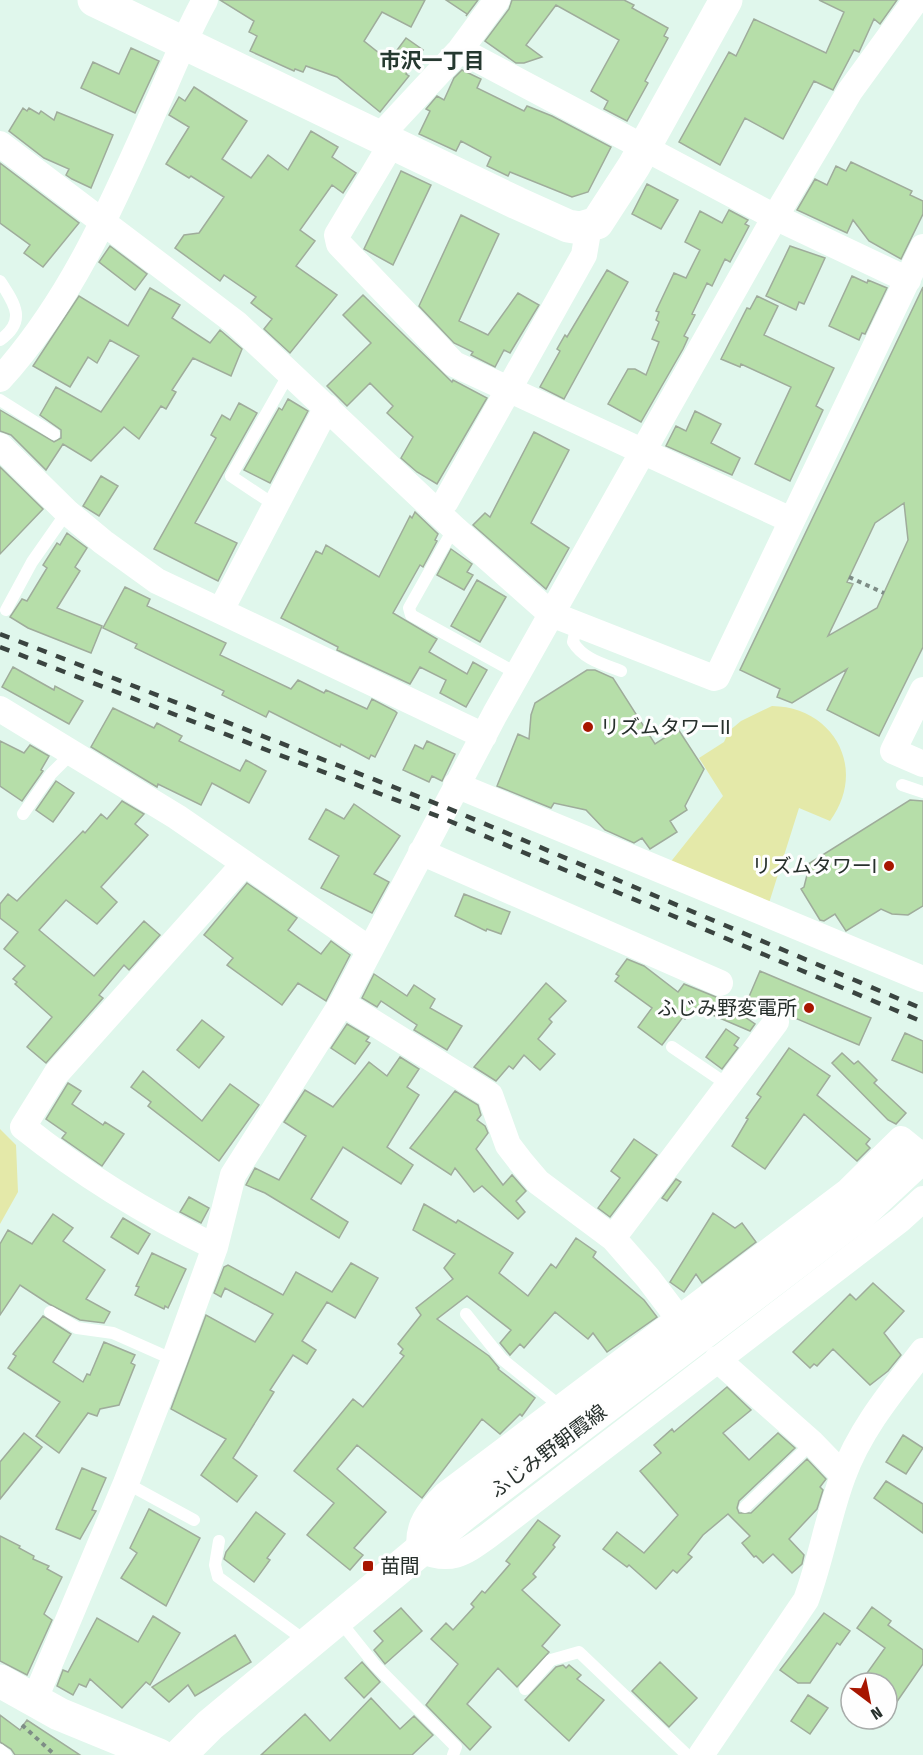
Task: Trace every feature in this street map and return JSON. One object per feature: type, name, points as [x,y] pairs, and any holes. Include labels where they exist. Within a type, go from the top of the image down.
[{"type":"main road","points":[[93,0],[550,218],[580,228],[597,223],[604,215],[726,0]]},
{"type":"main road","name":"ふじみ野朝霞線","points":[[180,1755],[210,1725],[310,1645],[464,1514],[855,1219],[916,1151]]},
{"type":"main road","points":[[0,1681],[27,1712],[159,1755]]},
{"type":"street","points":[[0,379],[14,364],[62,294],[104,224],[205,0]]},
{"type":"street","points":[[497,0],[460,50],[385,140],[337,235],[339,244],[446,358],[791,520]]},
{"type":"street","points":[[27,1712],[126,1483],[174,1360],[215,1247],[233,1175],[342,1003],[456,785],[775,217],[849,91],[916,0]]},
{"type":"street","points":[[460,50],[775,217],[908,280]]},
{"type":"street","points":[[0,144],[236,323],[454,528],[551,614],[717,677],[923,247]]},
{"type":"street","points":[[436,510],[446,501],[584,255],[589,226]]},
{"type":"street","points":[[221,610],[327,407]]},
{"type":"street","points":[[0,446],[67,512],[102,542],[157,581],[484,736]]},
{"type":"street","points":[[923,690],[893,751],[923,764]]},
{"type":"street","points":[[0,709],[177,817],[369,949]]},
{"type":"street","points":[[456,785],[923,979]]},
{"type":"street","points":[[421,852],[720,983]]},
{"type":"street","points":[[215,1247],[165,1222],[56,1154],[23,1127],[56,1074],[244,864]]},
{"type":"street","points":[[342,1003],[490,1095],[508,1145],[521,1162],[538,1182],[613,1238],[648,1278],[679,1319]]},
{"type":"street","points":[[613,1238],[776,1022]]},
{"type":"street","points":[[916,1151],[847,1192],[445,1495],[425,1517],[420,1530],[420,1550],[445,1557],[460,1554],[473,1546],[900,1220],[923,1199]]},
{"type":"street","points":[[700,1755],[806,1600],[816,1575],[843,1475],[868,1424],[923,1351]]},
{"type":"street","points":[[717,1359],[812,1443],[843,1475]]},
{"type":"lane","points":[[0,281],[13,300],[17,316],[13,330],[0,340]]},
{"type":"lane","points":[[276,506],[231,476],[290,372]]},
{"type":"lane","points":[[0,400],[54,434]]},
{"type":"lane","points":[[6,610],[32,562],[67,512]]},
{"type":"lane","points":[[454,528],[409,608],[411,615],[518,674]]},
{"type":"lane","points":[[577,624],[573,642],[578,651],[621,671]]},
{"type":"lane","points":[[22,814],[51,774],[72,753]]},
{"type":"lane","points":[[902,784],[923,792]]},
{"type":"lane","points":[[672,1047],[728,1085]]},
{"type":"lane","points":[[50,1312],[76,1328],[113,1333],[174,1360]]},
{"type":"lane","points":[[466,1314],[502,1359],[561,1407]]},
{"type":"lane","points":[[745,1507],[812,1443]]},
{"type":"lane","points":[[126,1483],[194,1520]]},
{"type":"lane","points":[[219,1541],[215,1565],[218,1577],[310,1645]]},
{"type":"lane","points":[[339,1620],[375,1665],[456,1747],[453,1755]]},
{"type":"lane","points":[[525,1689],[551,1660],[579,1652],[687,1755]]},
{"type":"lane","points":[[0,1750],[6,1755]]},
{"type":"path","points":[[849,577],[884,593]]},
{"type":"path","points":[[27,1712],[55,1755]]},
{"type":"green space","points":[[772,706],[794,709],[813,717],[828,729],[838,744],[845,762],[846,781],[841,801],[830,821],[799,808],[769,903],[669,864],[723,796],[699,758],[724,742],[729,731],[741,721]]},
{"type":"green space","points":[[0,1129],[16,1145],[18,1192],[0,1224]]},
{"type":"building","points":[[220,0],[425,0],[411,27],[382,12],[364,41],[389,61],[406,38],[423,50],[406,74],[409,76],[380,112],[337,77],[306,66],[303,72],[295,69],[294,71],[250,51],[257,36],[249,32],[254,21]]},
{"type":"building","points":[[446,0],[478,0],[466,16],[467,14]]},
{"type":"building","points":[[512,0],[624,0],[634,5],[632,8],[668,28],[664,36],[668,38],[645,81],[648,83],[627,121],[604,109],[608,101],[591,91],[619,40],[556,5],[526,45],[542,57],[516,63],[485,41],[509,9]]},
{"type":"building","points":[[819,0],[897,0],[880,24],[874,19],[859,52],[854,50],[833,90],[814,81],[783,139],[745,118],[720,165],[679,142],[729,52],[736,56],[754,19],[826,53],[844,12]]},
{"type":"building","points":[[131,48],[159,61],[135,113],[81,88],[93,62],[119,74]]},
{"type":"building","points":[[462,70],[481,79],[477,88],[524,111],[527,106],[552,116],[611,147],[588,192],[572,197],[510,172],[508,176],[487,166],[491,157],[461,141],[456,151],[419,134],[430,111],[426,109],[437,96],[444,100],[454,78]]},
{"type":"building","points":[[194,87],[247,121],[222,159],[251,178],[268,155],[288,170],[311,131],[338,147],[332,157],[356,173],[343,193],[332,185],[300,230],[315,241],[296,266],[337,295],[290,353],[264,329],[272,319],[251,303],[256,297],[224,275],[220,281],[175,248],[184,235],[199,233],[224,197],[191,176],[189,178],[166,164],[189,127],[169,115],[179,97],[185,101]]},
{"type":"building","points":[[23,108],[27,111],[29,108],[39,114],[41,111],[54,120],[57,112],[113,135],[91,188],[66,175],[69,169],[44,158],[9,131]]},
{"type":"building","points":[[851,162],[912,191],[910,195],[923,201],[923,214],[901,259],[869,241],[853,220],[847,233],[797,210],[815,179],[827,185],[836,166],[846,171]]},
{"type":"building","points":[[0,163],[79,223],[43,267],[24,253],[30,245],[0,223]]},
{"type":"building","points":[[401,171],[431,185],[393,265],[364,249]]},
{"type":"building","points":[[647,184],[678,200],[661,229],[632,214]]},
{"type":"building","points":[[729,210],[748,220],[745,224],[749,226],[730,262],[725,259],[712,286],[707,283],[684,336],[688,338],[683,349],[641,422],[608,404],[628,369],[635,369],[646,375],[659,342],[652,339],[659,322],[656,320],[659,312],[656,311],[674,273],[686,278],[700,250],[685,242],[700,211],[722,223]]},
{"type":"building","points":[[461,215],[499,234],[459,321],[488,335],[518,293],[539,305],[510,353],[504,350],[495,367],[471,355],[473,352],[454,343],[419,306]]},
{"type":"building","points":[[110,246],[147,274],[135,290],[99,262]]},
{"type":"building","points":[[790,246],[825,258],[804,304],[799,302],[796,310],[766,296]]},
{"type":"building","points":[[607,270],[628,282],[564,399],[540,387],[560,351],[557,349],[565,335],[567,337]]},
{"type":"building","points":[[852,276],[887,288],[865,334],[862,333],[859,340],[829,326]]},
{"type":"building","points":[[923,287],[923,647],[879,736],[827,710],[847,669],[792,703],[777,697],[780,689],[740,670]],"holes":[[[904,503],[908,540],[877,608],[828,636],[853,584],[847,582],[875,523]]]},
{"type":"building","points":[[150,288],[180,305],[172,318],[210,343],[220,330],[242,349],[231,376],[193,358],[172,390],[176,392],[166,409],[161,406],[139,439],[124,427],[91,461],[63,444],[46,470],[11,435],[0,431],[0,410],[54,442],[61,438],[61,430],[40,415],[56,387],[101,412],[139,356],[110,340],[97,363],[88,357],[70,387],[33,366],[79,296],[128,326]]},
{"type":"building","points":[[363,295],[452,382],[453,380],[487,398],[437,484],[417,472],[401,458],[413,437],[387,413],[393,406],[370,383],[347,406],[327,386],[371,343],[343,315]]},
{"type":"building","points":[[757,296],[778,306],[764,335],[834,368],[816,406],[823,410],[790,481],[755,464],[791,387],[741,364],[740,367],[721,359],[747,308],[750,309]]},
{"type":"building","points":[[288,399],[308,411],[270,483],[244,470],[279,408],[282,410]]},
{"type":"building","points":[[239,403],[257,413],[195,523],[237,543],[218,581],[154,549],[216,438],[211,435],[222,415],[230,420]]},
{"type":"building","points":[[695,411],[721,424],[711,443],[740,458],[732,475],[666,446],[676,426],[686,431]]},
{"type":"building","points":[[534,432],[569,450],[531,523],[569,548],[546,589],[473,525],[485,513],[490,517]]},
{"type":"building","points":[[0,467],[43,509],[0,554]]},
{"type":"building","points":[[101,476],[118,486],[99,516],[83,506]]},
{"type":"building","points":[[415,512],[438,534],[435,540],[437,541],[423,567],[420,565],[393,613],[437,639],[429,652],[467,674],[473,662],[487,670],[466,707],[440,693],[446,680],[420,667],[410,684],[337,650],[338,647],[281,618],[316,551],[322,554],[326,545],[379,577],[410,516],[412,518]]},
{"type":"building","points":[[67,533],[87,548],[75,567],[80,571],[57,608],[102,626],[91,653],[28,628],[10,617],[22,599],[27,601],[47,568],[43,565],[57,543],[60,545]]},
{"type":"building","points":[[451,549],[472,564],[467,572],[473,575],[464,590],[437,575]]},
{"type":"building","points":[[477,580],[506,597],[480,642],[451,626]]},
{"type":"building","points":[[125,587],[150,599],[147,606],[226,643],[220,655],[291,689],[298,680],[324,693],[326,690],[367,709],[372,699],[395,711],[397,713],[375,757],[371,755],[369,759],[341,744],[340,747],[269,711],[266,717],[222,695],[224,691],[135,648],[137,644],[103,628]]},
{"type":"building","points":[[13,667],[54,690],[55,686],[83,701],[69,724],[2,687]]},
{"type":"building","points":[[587,670],[595,670],[613,678],[655,744],[678,729],[704,769],[685,806],[687,810],[670,821],[677,832],[650,849],[642,838],[634,843],[605,830],[586,810],[554,803],[551,808],[497,786],[518,734],[529,739],[531,715],[535,703]]},
{"type":"building","points":[[113,708],[154,728],[157,723],[182,736],[179,741],[240,771],[246,760],[266,771],[249,803],[212,783],[201,805],[158,784],[157,787],[91,747]]},
{"type":"building","points":[[0,741],[24,753],[30,745],[49,756],[41,770],[43,771],[22,801],[0,786]]},
{"type":"building","points":[[427,741],[455,754],[442,781],[432,776],[429,782],[403,770],[415,745],[423,749]]},
{"type":"building","points":[[56,781],[74,793],[53,822],[36,810]]},
{"type":"building","name":"リズムタワーI","points":[[910,800],[923,801],[923,906],[908,915],[892,914],[881,909],[846,931],[835,914],[824,921],[820,920],[801,889],[804,887],[808,871],[805,866]]},
{"type":"building","points":[[122,801],[144,814],[135,824],[148,835],[101,887],[117,902],[97,924],[66,900],[39,930],[94,976],[144,921],[160,935],[129,970],[124,965],[99,995],[103,998],[46,1063],[27,1047],[52,1017],[15,984],[17,982],[13,979],[25,966],[4,949],[18,932],[0,918],[0,904],[8,894],[17,901],[83,831],[85,833],[101,814],[107,819]]},
{"type":"building","points":[[354,804],[400,836],[374,874],[389,882],[372,913],[321,888],[339,856],[309,839],[326,809],[344,819]]},
{"type":"building","points":[[247,883],[297,918],[288,930],[321,954],[331,941],[350,955],[326,1001],[298,983],[282,1005],[227,965],[233,958],[204,935]]},
{"type":"building","points":[[464,894],[510,912],[501,934],[487,929],[486,931],[455,916]]},
{"type":"building","points":[[627,959],[644,966],[678,992],[684,984],[716,997],[755,1024],[750,1031],[696,1008],[691,1015],[689,1014],[685,1019],[683,1017],[662,1045],[638,1027],[652,1008],[615,981],[619,976],[616,974]]},
{"type":"building","name":"ふじみ野変電所","points":[[760,971],[871,1018],[859,1045],[790,1016],[785,1010],[770,1008],[748,999]]},
{"type":"building","points":[[374,974],[407,996],[414,985],[435,999],[430,1008],[462,1026],[447,1050],[414,1030],[417,1025],[381,1001],[377,1007],[362,998]]},
{"type":"building","points":[[546,983],[566,1001],[549,1019],[552,1022],[538,1039],[555,1054],[540,1070],[524,1055],[513,1069],[509,1066],[496,1081],[474,1067]]},
{"type":"building","points":[[202,1020],[224,1037],[199,1068],[177,1050]]},
{"type":"building","points":[[347,1024],[369,1037],[366,1041],[370,1043],[355,1064],[331,1048]]},
{"type":"building","points":[[726,1029],[739,1038],[734,1045],[738,1048],[722,1069],[706,1057]]},
{"type":"building","points":[[905,1033],[923,1041],[923,1073],[892,1060]]},
{"type":"building","points":[[789,1048],[830,1076],[817,1095],[870,1139],[866,1144],[870,1148],[857,1161],[804,1114],[765,1169],[732,1146],[748,1119],[746,1118],[761,1097],[757,1094]]},
{"type":"building","points":[[842,1053],[854,1064],[858,1061],[877,1080],[874,1083],[906,1113],[896,1124],[888,1120],[832,1063]]},
{"type":"building","points":[[400,1057],[419,1069],[407,1087],[419,1095],[387,1147],[413,1165],[401,1184],[343,1147],[311,1199],[348,1222],[339,1238],[265,1193],[246,1185],[255,1168],[279,1180],[306,1136],[284,1122],[305,1090],[333,1107],[369,1062],[387,1076]]},
{"type":"building","points":[[143,1071],[202,1121],[230,1084],[259,1105],[219,1161],[148,1106],[151,1102],[131,1087]]},
{"type":"building","points":[[68,1083],[81,1091],[72,1104],[103,1125],[105,1122],[124,1134],[102,1166],[62,1138],[66,1133],[46,1119]]},
{"type":"building","points":[[455,1091],[478,1105],[481,1115],[477,1120],[485,1126],[488,1133],[476,1149],[503,1185],[512,1175],[526,1191],[516,1201],[525,1212],[518,1219],[482,1186],[474,1192],[455,1168],[451,1175],[410,1148]]},
{"type":"building","points":[[634,1139],[657,1155],[610,1217],[598,1208],[620,1178],[611,1171]]},
{"type":"building","points":[[676,1179],[681,1182],[667,1201],[662,1198]]},
{"type":"building","points":[[189,1197],[209,1208],[201,1223],[180,1212]]},
{"type":"building","points":[[424,1204],[456,1223],[458,1220],[513,1253],[499,1273],[528,1296],[551,1264],[556,1268],[576,1238],[596,1252],[593,1257],[644,1300],[657,1317],[607,1352],[593,1333],[588,1339],[555,1312],[524,1348],[520,1344],[510,1355],[500,1343],[511,1330],[467,1296],[437,1319],[489,1356],[498,1369],[535,1398],[522,1416],[520,1414],[500,1434],[482,1419],[422,1498],[357,1445],[337,1469],[386,1512],[354,1548],[363,1555],[350,1570],[307,1535],[334,1503],[294,1471],[353,1399],[363,1407],[404,1356],[400,1353],[403,1349],[398,1344],[421,1315],[416,1308],[453,1279],[444,1268],[455,1254],[413,1230]]},
{"type":"building","points":[[713,1213],[735,1228],[742,1223],[756,1242],[702,1283],[696,1274],[684,1292],[670,1282]]},
{"type":"building","points":[[53,1214],[73,1228],[63,1241],[105,1270],[86,1299],[110,1312],[104,1323],[80,1320],[20,1285],[0,1315],[0,1244],[8,1230],[32,1244]]},
{"type":"building","points":[[123,1218],[150,1234],[138,1254],[111,1237]]},
{"type":"building","points":[[152,1253],[186,1269],[168,1308],[165,1306],[164,1309],[135,1295],[139,1287],[136,1286]]},
{"type":"building","points":[[351,1263],[378,1278],[355,1318],[327,1302],[302,1341],[316,1350],[307,1364],[293,1355],[270,1390],[274,1392],[233,1458],[257,1476],[237,1502],[201,1475],[226,1439],[171,1409],[206,1315],[255,1342],[273,1314],[225,1288],[221,1297],[214,1293],[224,1267],[228,1265],[283,1295],[296,1272],[332,1292]]},
{"type":"building","points":[[873,1283],[904,1311],[884,1333],[901,1355],[888,1371],[870,1385],[833,1349],[817,1366],[814,1364],[810,1368],[793,1352],[850,1294],[856,1300]]},
{"type":"building","points":[[43,1316],[71,1334],[53,1362],[83,1382],[87,1374],[90,1375],[104,1342],[135,1355],[131,1363],[135,1365],[119,1405],[100,1409],[97,1416],[88,1413],[59,1453],[36,1436],[60,1402],[8,1368],[16,1356],[13,1354]]},
{"type":"building","points":[[727,1387],[751,1410],[723,1433],[749,1460],[778,1433],[795,1448],[739,1501],[737,1508],[739,1513],[751,1513],[807,1459],[826,1479],[820,1487],[823,1490],[817,1509],[789,1539],[804,1555],[802,1564],[792,1573],[773,1554],[763,1563],[756,1556],[754,1557],[742,1543],[750,1536],[728,1514],[703,1535],[688,1554],[692,1557],[677,1573],[673,1570],[656,1589],[629,1565],[627,1567],[603,1549],[617,1532],[644,1553],[678,1515],[640,1471],[661,1453],[654,1445],[672,1429],[674,1432]]},
{"type":"building","points":[[24,1433],[42,1447],[0,1499],[0,1462]]},
{"type":"building","points":[[903,1435],[923,1448],[906,1474],[886,1462]]},
{"type":"building","points":[[82,1468],[106,1478],[92,1510],[96,1511],[80,1539],[56,1529]]},
{"type":"building","points":[[886,1481],[923,1504],[923,1533],[874,1498]]},
{"type":"building","points":[[149,1509],[200,1538],[166,1606],[121,1578],[137,1553],[130,1548]]},
{"type":"building","points":[[256,1512],[285,1534],[267,1558],[270,1560],[254,1582],[224,1559],[226,1552]]},
{"type":"building","points":[[538,1520],[560,1536],[553,1545],[555,1547],[533,1574],[536,1577],[522,1590],[560,1625],[542,1646],[549,1652],[517,1687],[498,1668],[467,1704],[491,1727],[470,1750],[426,1705],[458,1664],[431,1639],[446,1623],[453,1630],[474,1607],[471,1604],[482,1591],[485,1593],[510,1564],[506,1561]]},
{"type":"building","points":[[0,1536],[20,1546],[19,1548],[34,1556],[33,1559],[49,1566],[47,1569],[62,1577],[44,1614],[52,1620],[27,1675],[0,1661]]},
{"type":"building","points":[[872,1607],[891,1621],[888,1625],[923,1650],[923,1664],[899,1699],[899,1671],[869,1671],[885,1648],[857,1628]]},
{"type":"building","points":[[401,1608],[422,1631],[385,1664],[374,1650],[383,1641],[374,1631]]},
{"type":"building","points":[[824,1613],[850,1631],[840,1645],[837,1643],[810,1683],[798,1683],[780,1670]]},
{"type":"building","points":[[153,1616],[180,1633],[150,1685],[146,1682],[122,1708],[90,1679],[86,1687],[79,1684],[73,1695],[57,1686],[63,1670],[68,1672],[97,1618],[138,1642]]},
{"type":"building","points":[[235,1635],[251,1662],[195,1696],[188,1685],[169,1702],[152,1687]]},
{"type":"building","points":[[362,1662],[380,1682],[364,1698],[345,1678]]},
{"type":"building","points":[[660,1662],[697,1698],[669,1727],[632,1691]]},
{"type":"building","points":[[563,1665],[566,1668],[569,1665],[581,1675],[577,1679],[604,1700],[569,1741],[525,1700],[556,1667]]},
{"type":"building","points":[[808,1695],[828,1708],[810,1734],[791,1721]]},
{"type":"building","points":[[371,1698],[400,1729],[414,1716],[433,1735],[412,1755],[261,1755],[305,1714],[330,1741]]},
{"type":"building","points":[[0,1715],[20,1730],[27,1720],[80,1755],[15,1755],[11,1749],[0,1742]]},
{"type":"railway","points":[[0,634],[445,807],[923,1009]]},
{"type":"railway","points":[[0,647],[440,817],[923,1022]]},
{"type":"place","name":"リズムタワーII","points":[[588,727]]},
{"type":"place","name":"リズムタワーI","points":[[889,866]]},
{"type":"place","name":"ふじみ野変電所","points":[[809,1008]]},
{"type":"place","name":"苗間","points":[[368,1566]]},
{"type":"district","name":"市沢一丁目","points":[[432,61]]}]
